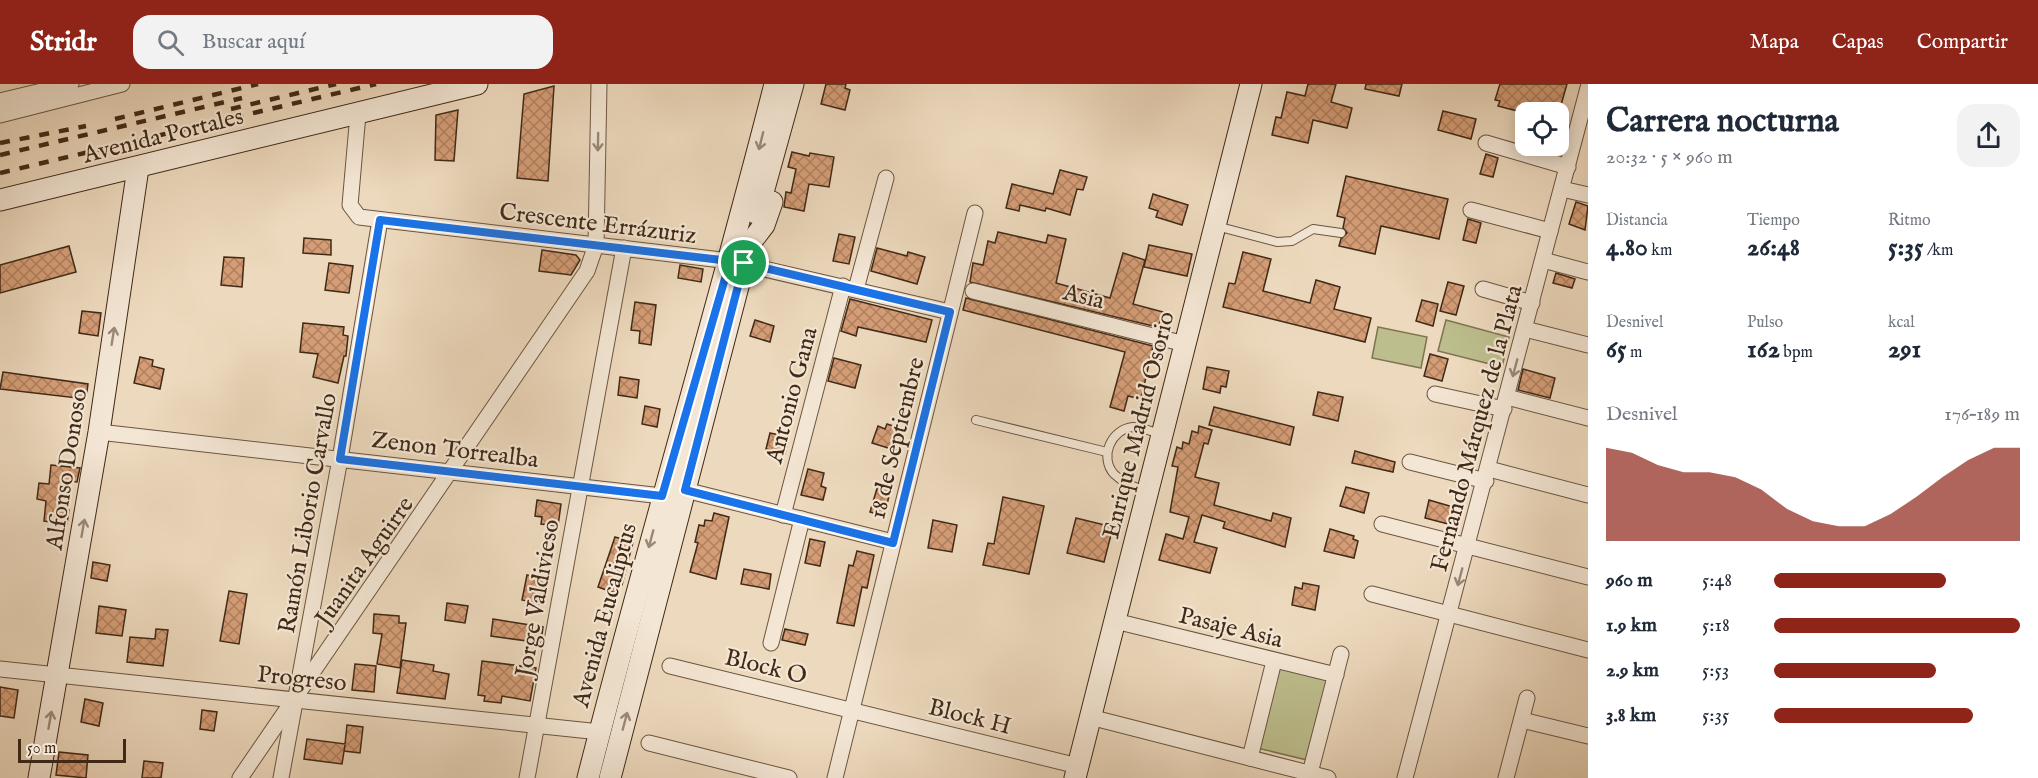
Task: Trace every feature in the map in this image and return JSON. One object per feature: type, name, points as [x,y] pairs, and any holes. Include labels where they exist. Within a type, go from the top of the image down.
[{"type":"main road","name":"Avenida Portales","points":[[0,200],[477,84]]},
{"type":"main road","name":"Avenida Eucaliptus","points":[[610,778],[685,490],[741,257],[775,84]]},
{"type":"main road","name":"Avenida Eucaliptus","points":[[588,778],[662,496],[741,257],[793,84]]},
{"type":"main road","points":[[741,257],[764,225],[804,84]]},
{"type":"main road","name":"Enrique Madrid Osorio","points":[[1076,772],[1251,84]]},
{"type":"main road","name":"Alfonso Donoso","points":[[39,778],[99,432],[138,168]]},
{"type":"street","points":[[0,101],[71,84]]},
{"type":"street","points":[[0,115],[122,84]]},
{"type":"street","name":"Juanita Aguirre","points":[[240,778],[453,470],[587,271],[596,245],[599,84]]},
{"type":"street","name":"Fernando Márquez de la Plata","points":[[1406,778],[1532,303],[1548,261],[1550,231],[1584,117],[1588,88]]},
{"type":"street","name":"Crescente Errázuriz","points":[[358,114],[350,205],[359,217],[624,249],[741,257],[850,288],[950,312]]},
{"type":"street","points":[[1486,143],[1568,167]]},
{"type":"street","name":"Antonio Gana","points":[[783,515],[850,288],[886,178]]},
{"type":"street","points":[[1562,189],[1588,195]]},
{"type":"street","points":[[1471,210],[1550,231]]},
{"type":"street","name":"18 de Septiembre","points":[[835,778],[975,213]]},
{"type":"street","name":"Ramón Liborio Carvallo","points":[[282,778],[340,459],[380,220]]},
{"type":"street","name":"Jorge Valdivieso","points":[[527,778],[624,249]]},
{"type":"street","points":[[1548,261],[1588,272]]},
{"type":"street","points":[[1483,289],[1532,303]]},
{"type":"street","name":"Asia","points":[[973,291],[1185,344]]},
{"type":"street","points":[[1525,329],[1588,345]]},
{"type":"street","points":[[1435,394],[1506,403],[1588,418]]},
{"type":"street","name":"Zenon Torrealba","points":[[99,432],[453,470],[662,496]]},
{"type":"street","points":[[1410,462],[1588,495]]},
{"type":"street","points":[[685,490],[893,543]]},
{"type":"street","points":[[771,643],[802,519]]},
{"type":"street","points":[[1382,524],[1588,577]]},
{"type":"street","points":[[1372,594],[1588,650]]},
{"type":"street","name":"Pasaje Asia","points":[[1115,621],[1336,675]]},
{"type":"street","points":[[1310,773],[1341,654]]},
{"type":"street","points":[[1250,758],[1274,661]]},
{"type":"street","name":"Block O","points":[[670,666],[852,710]]},
{"type":"street","name":"Progreso","points":[[0,669],[600,732]]},
{"type":"street","points":[[1506,778],[1527,698]]},
{"type":"street","name":"Block H","points":[[852,710],[1076,772]]},
{"type":"street","points":[[1090,717],[1328,778]]},
{"type":"street","points":[[1522,720],[1588,736]]},
{"type":"street","points":[[648,743],[789,778]]},
{"type":"lane","points":[[1215,226],[1277,242],[1292,241],[1313,229],[1341,233]]},
{"type":"lane","points":[[976,420],[1107,452]]},
{"type":"lane","points":[[1148,491],[1125,482],[1113,473],[1107,452],[1112,439],[1130,428],[1162,435]]},
{"type":"green space","points":[[1446,320],[1509,337],[1502,367],[1438,351]]},
{"type":"green space","points":[[1378,327],[1427,337],[1421,368],[1372,358]]},
{"type":"green space","points":[[1278,666],[1328,679],[1307,760],[1257,748]]},
{"type":"building","points":[[826,84],[846,84],[845,88],[850,90],[845,110],[821,104]]},
{"type":"building","points":[[1308,84],[1336,84],[1331,102],[1352,108],[1347,128],[1313,120],[1308,143],[1272,135],[1276,117],[1281,118],[1287,92],[1305,96]]},
{"type":"building","points":[[1366,84],[1402,84],[1399,96],[1365,89]]},
{"type":"building","points":[[1500,84],[1567,84],[1562,102],[1515,102],[1515,110],[1498,106],[1500,101],[1495,100]]},
{"type":"building","points":[[554,86],[548,181],[517,178],[524,94]]},
{"type":"building","points":[[458,110],[454,161],[435,160],[436,115]]},
{"type":"building","points":[[1443,111],[1476,119],[1471,139],[1438,130]]},
{"type":"building","points":[[792,152],[809,156],[810,153],[834,157],[829,187],[809,184],[804,211],[784,207],[786,192],[791,193],[796,169],[788,167]]},
{"type":"building","points":[[1486,154],[1498,158],[1493,177],[1480,174]]},
{"type":"building","points":[[1060,170],[1087,177],[1083,190],[1077,189],[1070,215],[1046,208],[1045,211],[1020,205],[1019,211],[1006,208],[1012,184],[1053,194]]},
{"type":"building","points":[[1346,176],[1448,199],[1439,239],[1381,226],[1375,254],[1339,246],[1341,239],[1347,233],[1343,228],[1345,218],[1337,216]]},
{"type":"building","points":[[1153,194],[1188,205],[1182,225],[1156,217],[1158,211],[1149,208]]},
{"type":"building","points":[[1576,202],[1588,206],[1585,230],[1569,224]]},
{"type":"building","points":[[1468,219],[1481,223],[1476,243],[1463,240]]},
{"type":"building","points":[[998,232],[1046,243],[1048,235],[1066,239],[1056,283],[1110,298],[1123,253],[1145,260],[1133,304],[1163,312],[1159,325],[1157,327],[970,282],[973,263],[983,265],[988,241],[995,243]]},
{"type":"building","points":[[839,234],[855,237],[849,264],[833,261]]},
{"type":"building","points":[[304,238],[331,240],[331,255],[303,253]]},
{"type":"building","points":[[1149,245],[1192,254],[1187,276],[1144,267]]},
{"type":"building","points":[[69,246],[76,272],[0,293],[0,265]]},
{"type":"building","points":[[877,248],[907,256],[908,252],[925,257],[917,284],[871,271]]},
{"type":"building","points":[[542,250],[576,255],[580,260],[571,275],[539,271]]},
{"type":"building","points":[[1243,252],[1271,259],[1263,291],[1310,303],[1316,280],[1340,287],[1334,309],[1371,318],[1365,342],[1223,307],[1229,283],[1235,284]]},
{"type":"building","points":[[224,257],[244,258],[242,287],[221,285]]},
{"type":"building","points":[[329,263],[353,266],[349,293],[325,290]]},
{"type":"building","points":[[680,265],[703,269],[701,282],[678,278]]},
{"type":"building","points":[[1556,273],[1575,279],[1572,288],[1553,283]]},
{"type":"building","points":[[1448,282],[1464,286],[1456,315],[1440,311]]},
{"type":"building","points":[[966,298],[1153,346],[1141,399],[1128,396],[1124,411],[1110,407],[1125,352],[963,310]]},
{"type":"building","points":[[850,299],[932,320],[926,342],[858,327],[856,336],[841,331]]},
{"type":"building","points":[[1422,300],[1438,304],[1433,326],[1416,321]]},
{"type":"building","points":[[635,302],[656,305],[651,345],[639,343],[640,331],[631,330]]},
{"type":"building","points":[[82,311],[101,313],[98,336],[79,333]]},
{"type":"building","points":[[755,320],[774,326],[770,342],[750,336]]},
{"type":"building","points":[[303,323],[344,327],[343,335],[348,336],[346,356],[344,356],[338,383],[313,377],[318,354],[300,352]]},
{"type":"building","points":[[1430,354],[1448,359],[1442,381],[1424,376]]},
{"type":"building","points":[[140,357],[153,360],[152,366],[164,369],[160,389],[134,383]]},
{"type":"building","points":[[834,358],[861,365],[855,388],[828,381]]},
{"type":"building","points":[[1207,367],[1229,371],[1226,387],[1221,386],[1220,393],[1203,389]]},
{"type":"building","points":[[1523,369],[1555,378],[1550,398],[1518,390]]},
{"type":"building","points":[[3,372],[88,384],[86,399],[0,389]]},
{"type":"building","points":[[620,377],[639,380],[637,398],[618,395]]},
{"type":"building","points":[[1318,392],[1343,397],[1338,421],[1313,415]]},
{"type":"building","points":[[645,406],[660,409],[657,427],[642,424]]},
{"type":"building","points":[[1214,407],[1294,427],[1290,445],[1209,425]]},
{"type":"building","points":[[887,424],[905,430],[898,451],[872,443],[878,426],[885,429]]},
{"type":"building","points":[[1199,426],[1212,430],[1208,444],[1204,443],[1195,477],[1219,483],[1214,505],[1271,521],[1273,513],[1291,518],[1285,547],[1223,528],[1225,522],[1202,515],[1194,542],[1217,548],[1210,573],[1159,560],[1166,534],[1183,539],[1189,517],[1170,512],[1178,467],[1172,466],[1177,447],[1182,449],[1183,442],[1189,444],[1192,431],[1198,433]]},
{"type":"building","points":[[770,433],[789,437],[785,454],[766,449]]},
{"type":"building","points":[[1355,451],[1395,462],[1393,472],[1352,463]]},
{"type":"building","points":[[51,465],[80,468],[77,482],[69,481],[65,509],[69,510],[67,524],[44,521],[46,501],[37,499],[39,483],[49,484]]},
{"type":"building","points":[[808,469],[824,473],[821,486],[826,488],[823,500],[801,495]]},
{"type":"building","points":[[878,485],[891,488],[884,516],[870,512]]},
{"type":"building","points":[[1346,487],[1369,493],[1364,513],[1340,506]]},
{"type":"building","points":[[1003,497],[1044,506],[1029,574],[983,565],[988,543],[994,544]]},
{"type":"building","points":[[537,500],[561,504],[558,526],[541,524],[542,517],[535,516]]},
{"type":"building","points":[[1429,500],[1460,509],[1456,526],[1425,518]]},
{"type":"building","points":[[714,513],[729,517],[716,579],[690,572],[698,543],[695,542],[699,525],[704,526],[705,520],[712,521]]},
{"type":"building","points":[[1076,518],[1113,527],[1104,562],[1067,553]]},
{"type":"building","points":[[933,520],[957,525],[952,552],[928,548]]},
{"type":"building","points":[[1330,529],[1354,536],[1353,539],[1358,541],[1354,558],[1324,551]]},
{"type":"building","points":[[615,537],[633,542],[622,585],[618,584],[615,593],[598,587]]},
{"type":"building","points":[[810,539],[825,542],[820,566],[805,563]]},
{"type":"building","points":[[857,551],[874,555],[867,588],[862,587],[854,626],[837,623],[849,565],[853,566]]},
{"type":"building","points":[[93,562],[110,565],[107,581],[91,578]]},
{"type":"building","points":[[744,569],[771,574],[769,589],[741,584]]},
{"type":"building","points":[[527,575],[541,578],[540,582],[545,583],[541,604],[522,600]]},
{"type":"building","points":[[1303,583],[1319,586],[1315,610],[1292,605],[1295,587],[1302,589]]},
{"type":"building","points":[[229,591],[247,594],[239,644],[220,641]]},
{"type":"building","points":[[447,603],[468,606],[465,623],[445,620]]},
{"type":"building","points":[[99,606],[126,610],[122,636],[96,633]]},
{"type":"building","points":[[374,614],[399,616],[399,623],[406,623],[400,668],[377,664],[382,634],[373,633]]},
{"type":"building","points":[[493,619],[543,627],[541,643],[491,636]]},
{"type":"building","points":[[156,629],[168,630],[163,666],[127,662],[130,637],[155,639]]},
{"type":"building","points":[[785,629],[808,634],[805,645],[782,640]]},
{"type":"building","points":[[402,660],[434,665],[433,671],[449,674],[445,699],[397,693]]},
{"type":"building","points":[[482,661],[536,668],[530,701],[502,696],[501,703],[484,701],[485,696],[478,695]]},
{"type":"building","points":[[355,664],[376,666],[374,692],[352,690]]},
{"type":"building","points":[[0,687],[18,690],[14,718],[0,716]]},
{"type":"building","points":[[85,699],[103,703],[99,726],[81,722]]},
{"type":"building","points":[[202,710],[217,712],[214,731],[200,729]]},
{"type":"building","points":[[347,725],[363,727],[360,753],[344,751],[342,764],[304,759],[307,739],[345,744]]},
{"type":"building","points":[[59,752],[88,755],[86,778],[56,775]]},
{"type":"building","points":[[144,761],[163,763],[161,778],[142,778]]},
{"type":"railway","points":[[115,119],[258,84]]},
{"type":"railway","points":[[231,109],[336,84]]},
{"type":"railway","points":[[0,173],[376,84]]},
{"type":"railway","points":[[0,155],[242,98]]},
{"type":"railway","points":[[0,143],[86,126]]},
{"type":"route","points":[[744,263],[730,261],[596,245],[380,220],[340,459],[453,470],[662,496],[730,261],[744,263],[685,490],[893,543],[950,312],[744,263]]}]
